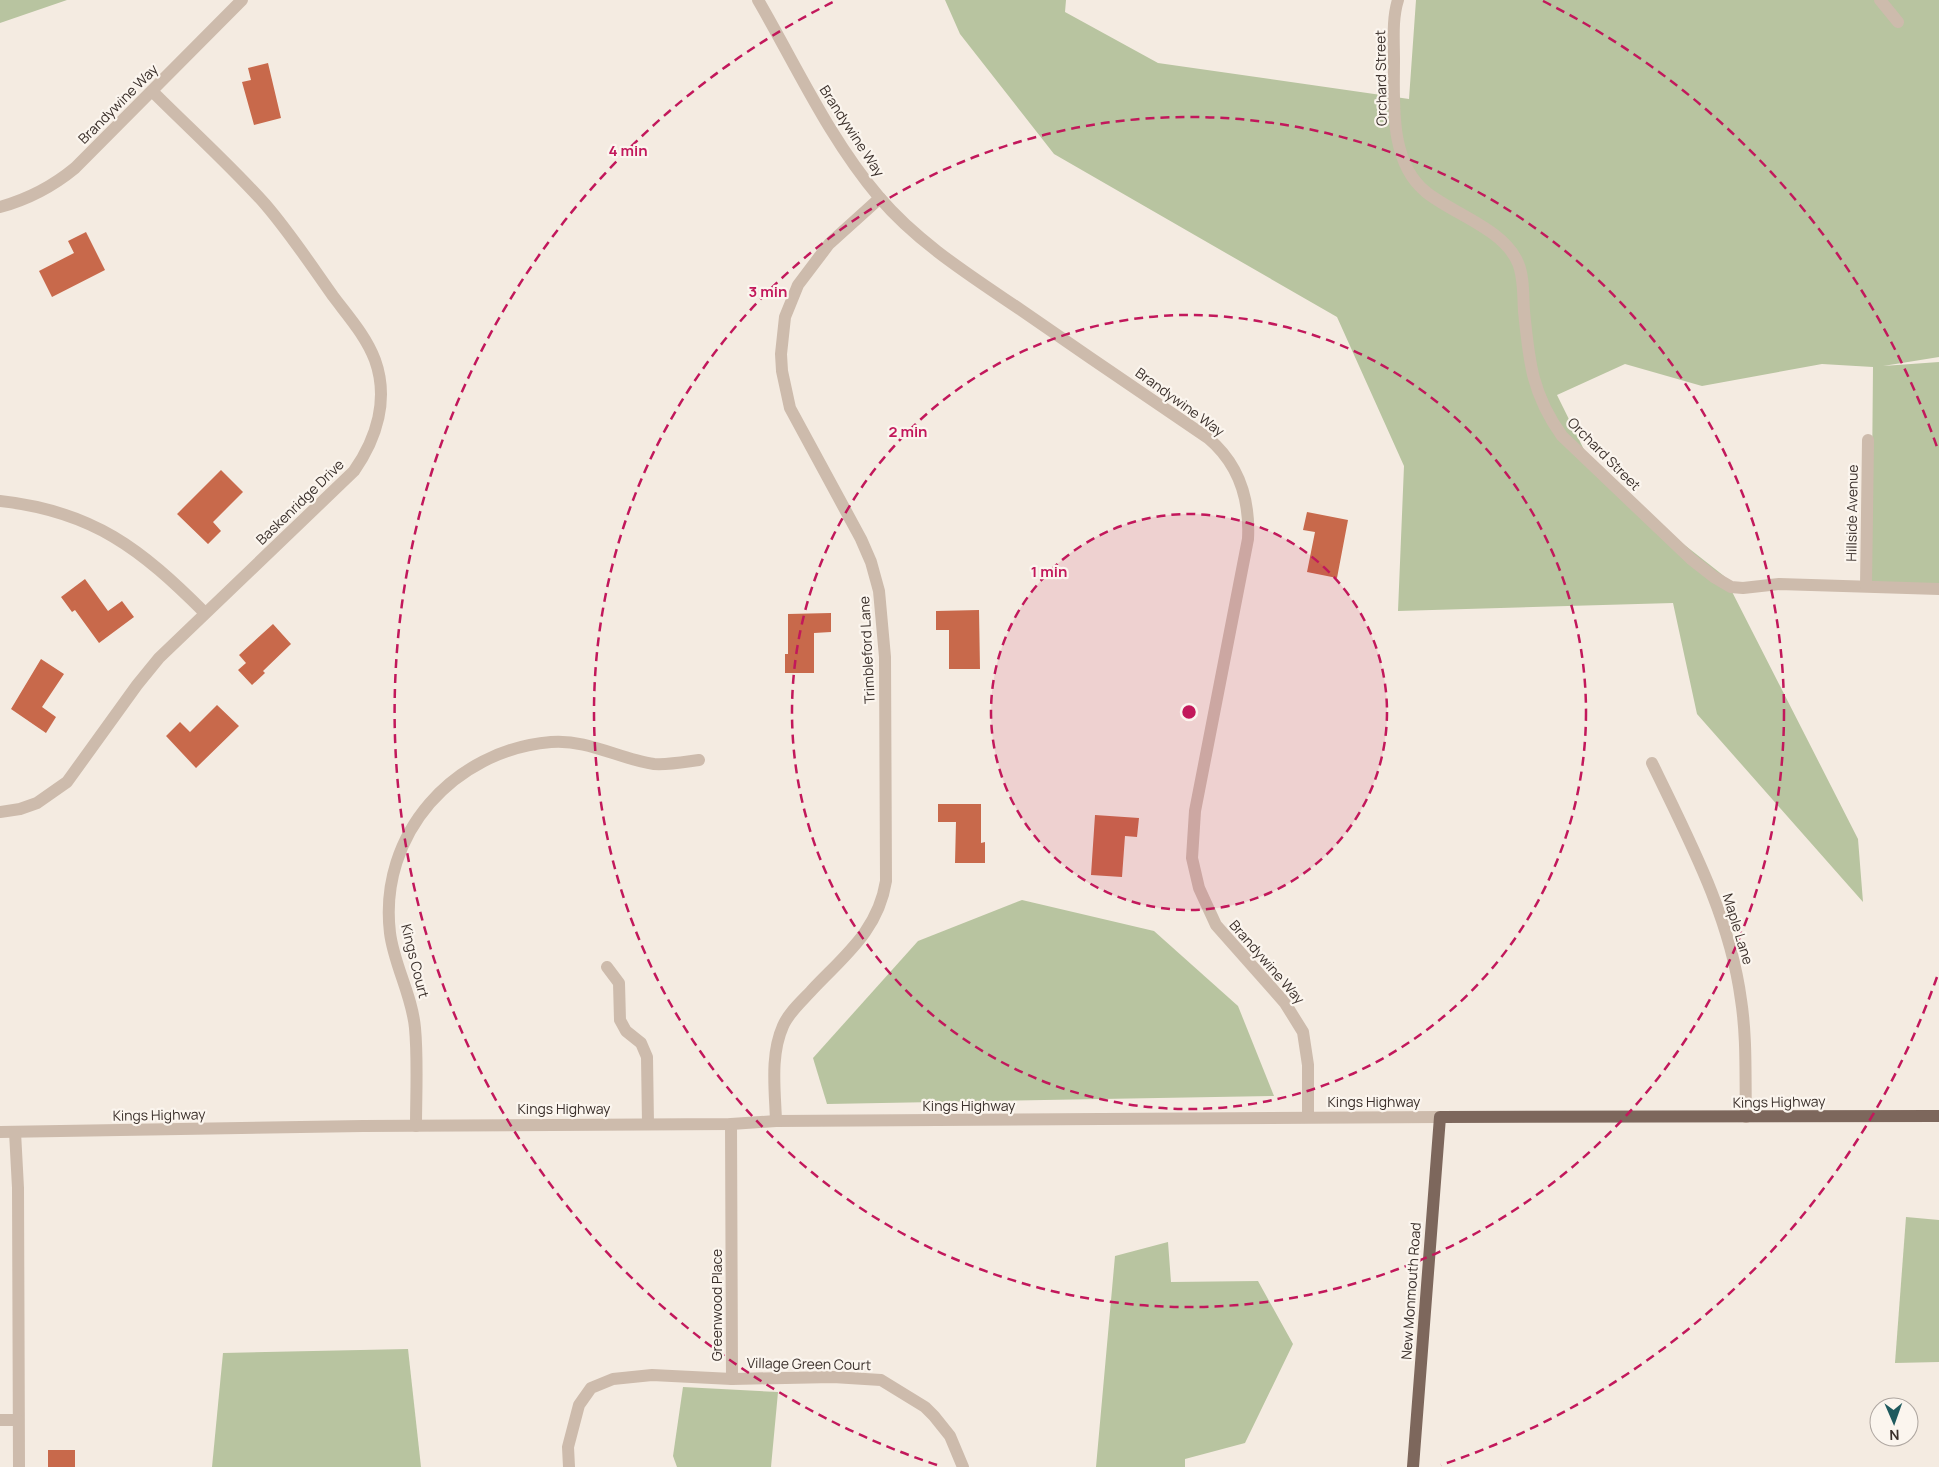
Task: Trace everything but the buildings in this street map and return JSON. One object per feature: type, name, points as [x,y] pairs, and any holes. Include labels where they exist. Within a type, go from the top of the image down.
[{"type":"main road","name":"Kings Highway","points":[[1440,1117],[1939,1116]]},
{"type":"main road","name":"New Monmouth Road","points":[[1413,1467],[1440,1117]]},
{"type":"street","name":"Brandywine Way","points":[[0,207],[40,193],[56,184],[75,168],[242,0]]},
{"type":"street","name":"Brandywine Way","points":[[758,0],[822,116],[856,168],[880,198],[935,249],[962,270],[1208,438],[1224,454],[1237,473],[1249,512],[1248,538],[1195,810],[1192,858],[1199,888],[1216,925],[1285,1003],[1300,1026],[1306,1045],[1308,1065],[1308,1116]]},
{"type":"street","name":"Orchard Street","points":[[1398,0],[1394,31],[1394,102],[1401,152],[1415,181],[1425,192],[1494,234],[1511,251],[1518,262],[1533,379],[1549,418],[1562,436],[1690,559],[1731,587],[1743,588],[1780,584],[1939,589]]},
{"type":"street","points":[[1880,0],[1898,22]]},
{"type":"street","name":"Baskenridge Drive","points":[[0,812],[20,809],[38,803],[67,782],[137,685],[159,658],[354,471],[373,439],[378,423],[381,398],[376,366],[368,345],[286,229],[264,203],[152,91]]},
{"type":"street","name":"Trimbleford Lane","points":[[776,1121],[775,1065],[779,1036],[784,1025],[801,1002],[859,941],[874,922],[884,897],[886,881],[885,657],[879,591],[871,562],[861,539],[790,408],[782,371],[781,354],[785,317],[798,286],[829,244],[880,198]]},
{"type":"street","name":"Hillside Avenue","points":[[1866,586],[1868,440]]},
{"type":"street","points":[[0,501],[48,509],[97,527],[118,538],[165,574],[205,613]]},
{"type":"street","name":"Kings Court","points":[[416,1126],[415,1026],[393,946],[389,912],[391,884],[397,860],[416,819],[445,786],[472,766],[498,754],[530,744],[554,742],[584,744],[654,764],[699,760]]},
{"type":"street","name":"Maple Lane","points":[[1652,763],[1704,872],[1735,968],[1742,1000],[1746,1117]]},
{"type":"street","points":[[607,967],[619,983],[620,1020],[626,1031],[641,1043],[647,1057],[648,1124]]},
{"type":"street","name":"Kings Highway","points":[[0,1132],[731,1124],[776,1121],[1308,1116],[1440,1117]]},
{"type":"street","name":"Greenwood Place","points":[[569,1467],[568,1447],[579,1406],[591,1388],[613,1379],[652,1375],[732,1379],[731,1124]]},
{"type":"street","points":[[15,1132],[18,1216],[19,1467]]},
{"type":"street","name":"Village Green Court","points":[[732,1379],[833,1377],[880,1380],[925,1407],[934,1416],[950,1436],[963,1467]]},
{"type":"street","points":[[0,1420],[18,1420]]},
{"type":"green space","points":[[0,0],[67,0],[0,23]]},
{"type":"green space","points":[[945,0],[1066,0],[1065,12],[1158,63],[1409,99],[1416,0],[1939,0],[1939,357],[1883,366],[1939,362],[1939,587],[1871,586],[1873,367],[1822,364],[1702,386],[1625,364],[1557,395],[1597,476],[1724,576],[1858,839],[1863,902],[1697,714],[1673,603],[1398,611],[1404,466],[1337,317],[1054,154],[960,34]]},
{"type":"green space","points":[[1022,900],[1154,931],[1238,1006],[1274,1096],[827,1104],[813,1058],[918,941]]},
{"type":"green space","points":[[1906,1217],[1939,1220],[1939,1362],[1895,1363]]},
{"type":"green space","points":[[1168,1242],[1171,1282],[1258,1281],[1293,1344],[1245,1443],[1185,1459],[1185,1467],[1096,1467],[1115,1256]]},
{"type":"green space","points":[[408,1349],[421,1467],[212,1467],[223,1353]]},
{"type":"green space","points":[[683,1387],[778,1392],[771,1467],[677,1467],[673,1456]]}]
